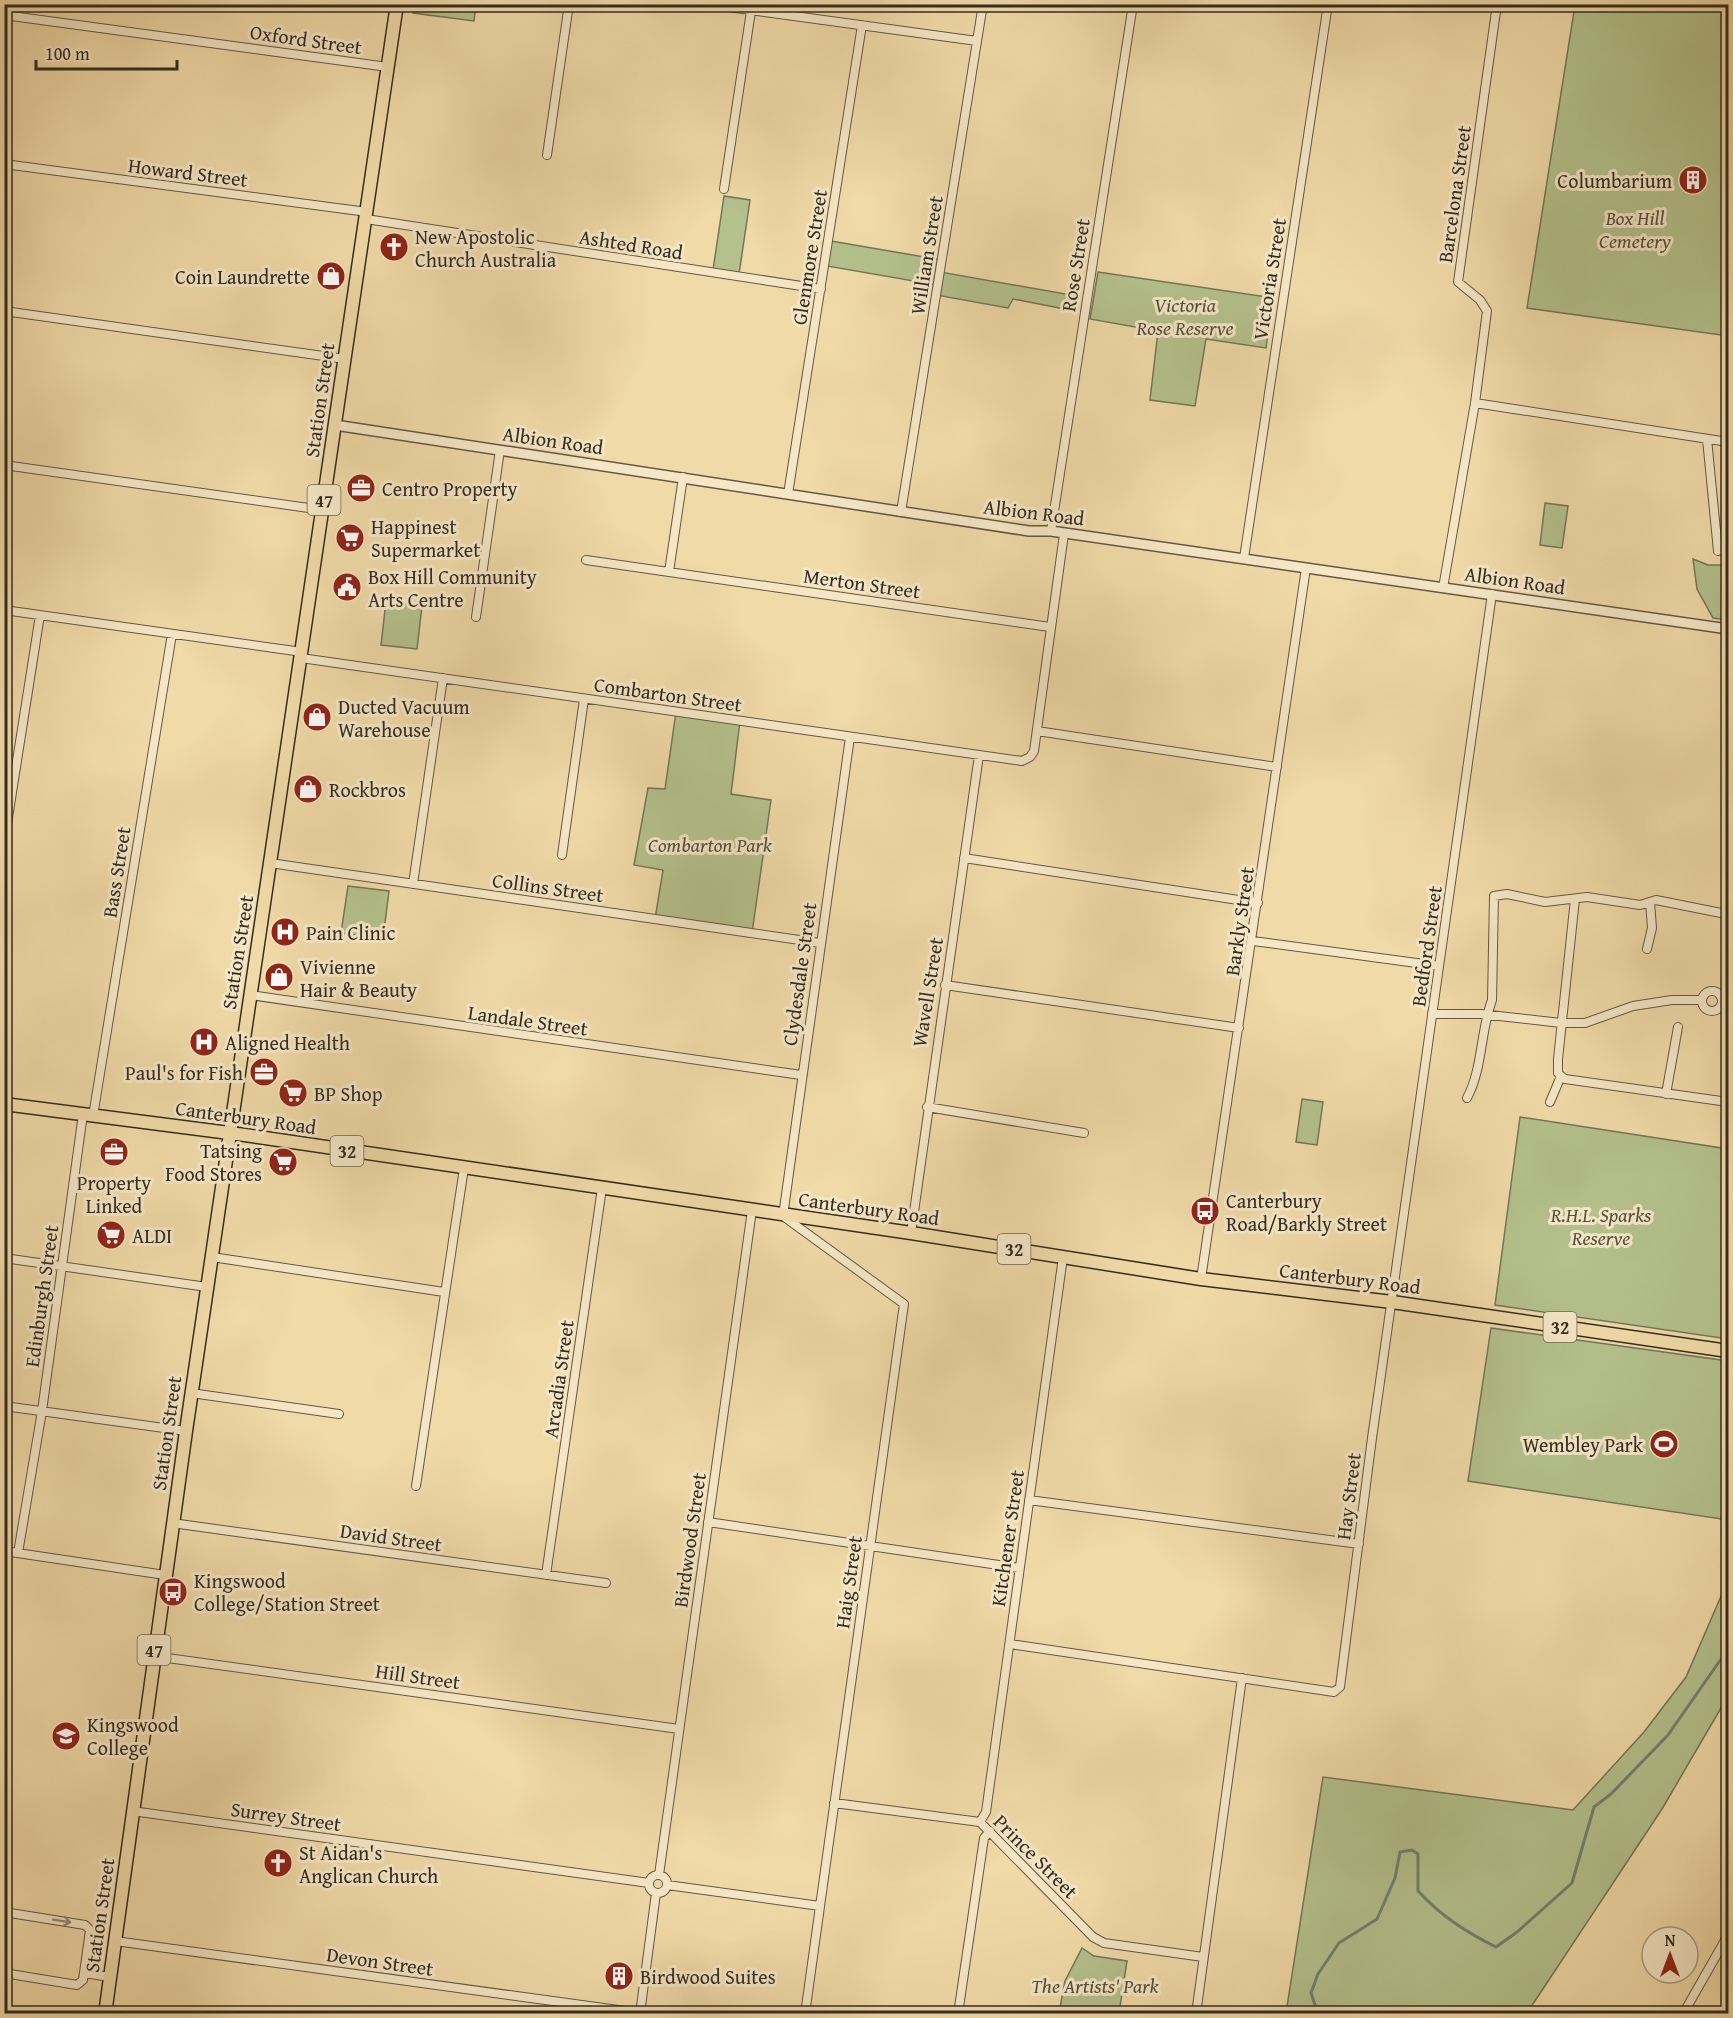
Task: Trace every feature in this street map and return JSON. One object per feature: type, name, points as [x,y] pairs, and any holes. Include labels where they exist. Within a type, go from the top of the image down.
[{"type":"main road","name":"Station Street","points":[[105,2013],[172,1523],[397,4]]},
{"type":"main road","name":"Canterbury Road","points":[[4,1104],[230,1133],[911,1233],[1201,1279],[1392,1302],[1728,1351]]},
{"type":"street","points":[[547,155],[569,4]]},
{"type":"street","points":[[706,4],[977,41]]},
{"type":"street","name":"William Street","points":[[901,512],[983,4]]},
{"type":"street","name":"Rose Street","points":[[1051,531],[1133,4]]},
{"type":"street","name":"Victoria Street","points":[[1244,558],[1328,4]]},
{"type":"street","name":"Barcelona Street","points":[[1443,588],[1475,402],[1487,311],[1480,300],[1458,282],[1497,4]]},
{"type":"street","points":[[724,189],[751,11]]},
{"type":"street","name":"Oxford Street","points":[[4,15],[388,67]]},
{"type":"street","name":"Glenmore Street","points":[[788,494],[862,25]]},
{"type":"street","name":"Howard Street","points":[[4,164],[366,216]]},
{"type":"street","name":"Ashted Road","points":[[366,216],[821,290]]},
{"type":"street","points":[[4,311],[345,359]]},
{"type":"street","points":[[1475,402],[1728,442]]},
{"type":"street","name":"Albion Road","points":[[335,425],[1029,531],[1051,531],[1244,558],[1728,629]]},
{"type":"street","points":[[1707,439],[1718,551]]},
{"type":"street","points":[[476,617],[500,450]]},
{"type":"street","points":[[4,465],[323,510]]},
{"type":"street","points":[[669,572],[683,477]]},
{"type":"street","points":[[1064,534],[1037,731],[1277,767]]},
{"type":"street","name":"Merton Street","points":[[586,560],[1050,627]]},
{"type":"street","name":"Barkly Street","points":[[1201,1279],[1306,568]]},
{"type":"street","name":"Bedford Street","points":[[1392,1302],[1492,594]]},
{"type":"street","name":"Combarton Street","points":[[4,610],[584,699],[1022,761],[1030,757],[1037,731]]},
{"type":"street","points":[[4,843],[39,615]]},
{"type":"street","name":"Bass Street","points":[[88,1115],[172,634]]},
{"type":"street","points":[[413,884],[443,678]]},
{"type":"street","points":[[562,855],[584,699]]},
{"type":"street","name":"Clydesdale Street","points":[[783,1216],[850,737]]},
{"type":"street","name":"Wavell Street","points":[[911,1233],[927,1107],[979,755]]},
{"type":"street","points":[[964,858],[1258,903]]},
{"type":"street","name":"Collins Street","points":[[270,863],[820,943]]},
{"type":"street","points":[[1467,1098],[1474,1084],[1486,1014],[1492,1000],[1494,896],[1507,894],[1545,902],[1587,897],[1640,905],[1656,900],[1726,914]]},
{"type":"street","points":[[1575,899],[1558,1073],[1564,1079],[1728,1102]]},
{"type":"street","points":[[1647,949],[1652,928],[1650,902]]},
{"type":"street","points":[[1252,941],[1439,966]]},
{"type":"street","points":[[945,985],[1239,1028]]},
{"type":"street","points":[[1714,991],[1721,997],[1725,1008],[1708,1011],[1701,1000],[1707,992],[1714,991]]},
{"type":"street","name":"Landale Street","points":[[250,995],[801,1075]]},
{"type":"street","points":[[1432,1014],[1486,1014],[1563,1023],[1585,1023],[1633,1006],[1672,1000],[1701,1000]]},
{"type":"street","points":[[1666,1094],[1678,1027]]},
{"type":"street","points":[[1550,1102],[1561,1076]]},
{"type":"street","points":[[927,1107],[1084,1133]]},
{"type":"street","name":"Edinburgh Street","points":[[18,1553],[42,1411],[61,1266],[88,1115]]},
{"type":"street","points":[[417,1486],[464,1168]]},
{"type":"street","name":"Arcadia Street","points":[[546,1575],[602,1188]]},
{"type":"street","name":"Birdwood Street","points":[[659,1875],[752,1210]]},
{"type":"street","name":"Haig Street","points":[[783,1216],[904,1305],[805,2013]]},
{"type":"street","points":[[212,1257],[444,1292]]},
{"type":"street","name":"Kitchener Street","points":[[980,1822],[986,1812],[1063,1257]]},
{"type":"street","points":[[4,1258],[207,1287]]},
{"type":"street","name":"Hay Street","points":[[1242,1678],[1334,1692],[1340,1688],[1392,1302]]},
{"type":"street","points":[[191,1393],[339,1414]]},
{"type":"street","points":[[4,1406],[186,1431]]},
{"type":"street","points":[[1029,1500],[1359,1545]]},
{"type":"street","points":[[708,1522],[1019,1568]]},
{"type":"street","name":"David Street","points":[[172,1523],[606,1583]]},
{"type":"street","points":[[4,1551],[165,1575]]},
{"type":"street","points":[[1010,1644],[1242,1678],[1196,2013]]},
{"type":"street","name":"Hill Street","points":[[153,1656],[679,1729]]},
{"type":"street","name":"Prince Street","points":[[834,1803],[980,1822],[1093,1937],[1104,1943],[1203,1957]]},
{"type":"street","name":"Surrey Street","points":[[132,1811],[649,1883]]},
{"type":"street","points":[[958,2013],[984,1838],[990,1831]]},
{"type":"street","points":[[659,1875],[665,1879],[667,1885],[663,1892],[656,1893],[650,1889],[649,1883],[652,1877],[659,1875]]},
{"type":"street","points":[[667,1885],[820,1906]]},
{"type":"street","points":[[640,2013],[656,1893]]},
{"type":"street","points":[[4,1912],[85,1925],[90,1930],[83,1980],[77,1985],[4,1973]]},
{"type":"street","points":[[1683,2013],[1728,1935]]},
{"type":"street","name":"Devon Street","points":[[115,1941],[640,2013]]},
{"type":"street","points":[[84,1973],[110,1977]]},
{"type":"green space","points":[[415,4],[476,5],[474,21],[413,13]]},
{"type":"green space","name":"Box Hill Cemetery","points":[[1575,5],[1728,5],[1728,336],[1527,308]]},
{"type":"green space","points":[[724,196],[750,200],[739,274],[713,270]]},
{"type":"green space","points":[[831,241],[942,260],[940,272],[1077,296],[1075,311],[1013,299],[1008,308],[936,295],[937,285],[827,266]]},
{"type":"green space","name":"Victoria Rose Reserve","points":[[1098,272],[1273,298],[1266,348],[1206,339],[1195,406],[1150,400],[1158,331],[1090,319]]},
{"type":"green space","points":[[1545,503],[1568,506],[1562,548],[1540,545]]},
{"type":"green space","points":[[1693,559],[1708,565],[1726,565],[1728,620],[1713,618],[1697,589]]},
{"type":"green space","points":[[386,601],[422,606],[417,649],[381,645]]},
{"type":"green space","name":"Combarton Park","points":[[676,712],[740,721],[731,794],[771,800],[752,933],[655,919],[663,870],[634,865],[648,788],[665,789]]},
{"type":"green space","points":[[348,886],[389,891],[383,939],[341,933]]},
{"type":"green space","points":[[1302,1099],[1323,1102],[1317,1145],[1296,1142]]},
{"type":"green space","name":"R.H.L. Sparks Reserve","points":[[1520,1117],[1728,1149],[1728,1339],[1495,1305]]},
{"type":"green space","points":[[1491,1328],[1728,1361],[1728,1520],[1468,1481]]},
{"type":"green space","points":[[1728,1580],[1728,1696],[1662,1809],[1527,2013],[1286,2013],[1323,1777],[1573,1810],[1644,1732],[1686,1677]]},
{"type":"green space","name":"The Artists' Park","points":[[1082,1948],[1094,1956],[1127,1961],[1119,2013],[1059,2013],[1065,1981]]},
{"type":"waterway","points":[[1318,2014],[1311,1993],[1318,1974],[1339,1943],[1377,1919],[1395,1878],[1400,1852],[1412,1850],[1418,1854],[1418,1891],[1454,1923],[1496,1947],[1517,1932],[1572,1883],[1594,1807],[1611,1794],[1668,1735],[1728,1649]]},
{"type":"place","name":"Columbarium","points":[[1693,180]]},
{"type":"place","name":"New Apostolic Church Australia","points":[[394,247]]},
{"type":"place","name":"Coin Laundrette","points":[[331,276]]},
{"type":"place","name":"Centro Property","points":[[361,488]]},
{"type":"place","name":"Happinest Supermarket","points":[[350,538]]},
{"type":"place","name":"Box Hill Community Arts Centre","points":[[347,587]]},
{"type":"place","name":"Ducted Vacuum Warehouse","points":[[317,717]]},
{"type":"place","name":"Rockbros","points":[[308,789]]},
{"type":"place","name":"Pain Clinic","points":[[285,932]]},
{"type":"place","name":"Vivienne Hair & Beauty","points":[[279,977]]},
{"type":"place","name":"Aligned Health","points":[[204,1042]]},
{"type":"place","name":"Paul's for Fish","points":[[264,1072]]},
{"type":"place","name":"BP Shop","points":[[293,1093]]},
{"type":"place","name":"Property Linked","points":[[114,1152]]},
{"type":"place","name":"Tatsing Food Stores","points":[[283,1162]]},
{"type":"place","name":"Canterbury Road/Barkly Street","points":[[1205,1211]]},
{"type":"place","name":"ALDI","points":[[111,1235]]},
{"type":"place","name":"Wembley Park","points":[[1664,1444]]},
{"type":"place","name":"Kingswood College/Station Street","points":[[173,1592]]},
{"type":"place","name":"Kingswood College","points":[[66,1736]]},
{"type":"place","name":"St Aidan's Anglican Church","points":[[278,1863]]},
{"type":"place","name":"Birdwood Suites","points":[[619,1976]]}]
